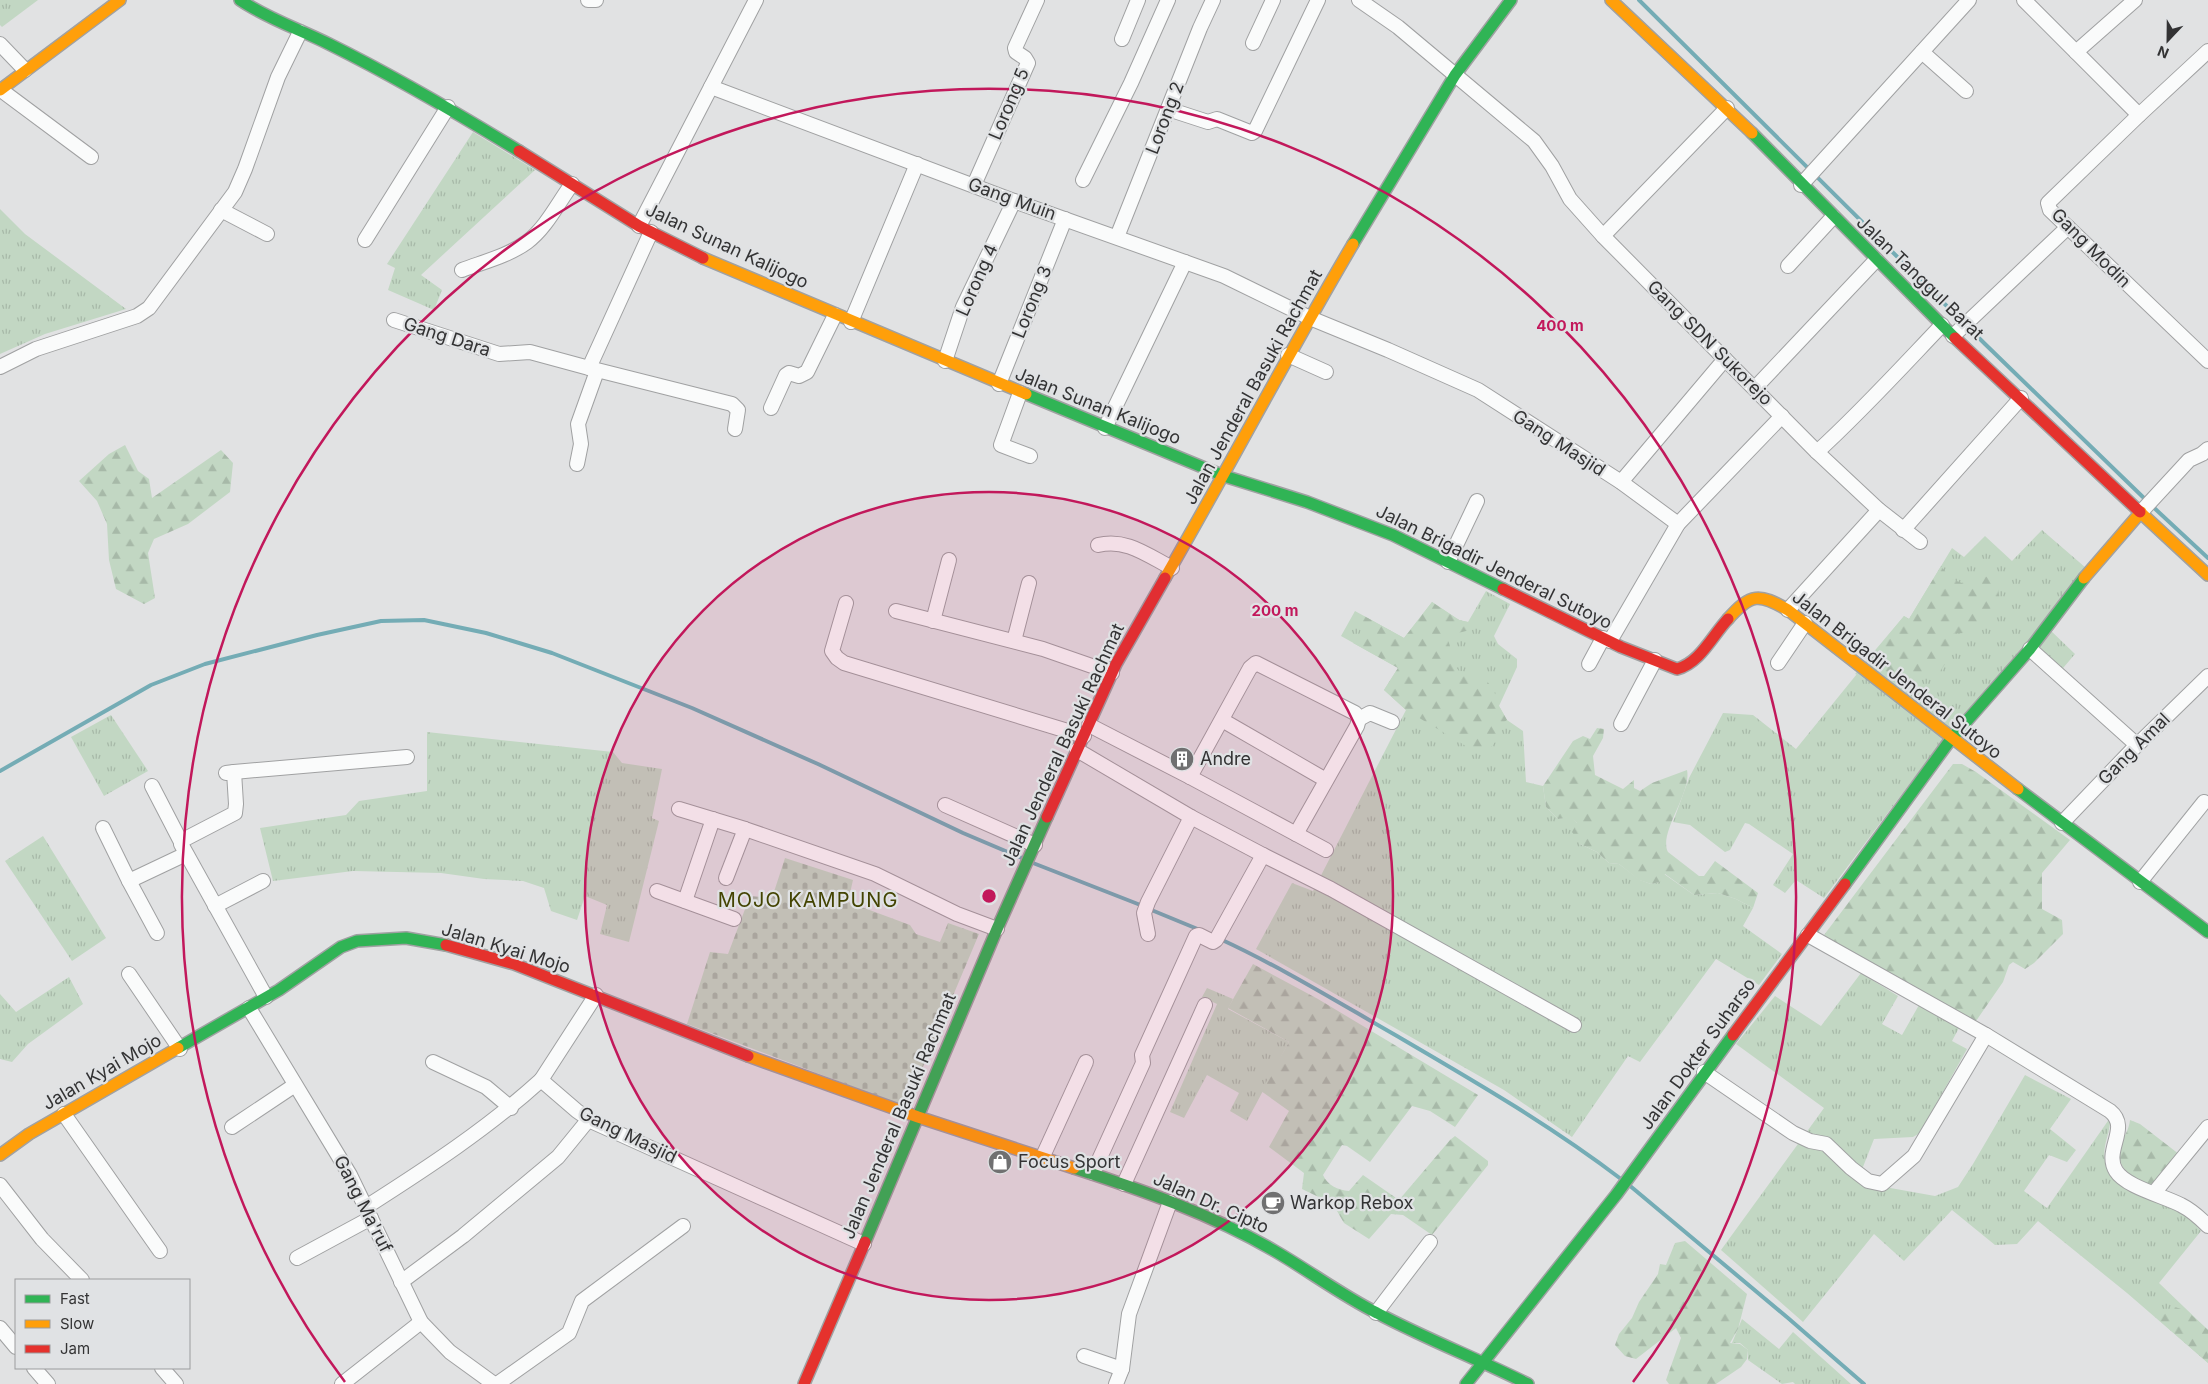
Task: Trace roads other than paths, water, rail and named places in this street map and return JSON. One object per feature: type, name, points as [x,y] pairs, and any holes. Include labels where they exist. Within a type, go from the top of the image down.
[{"type":"street","points":[[91,157],[0,90],[120,0]]},
{"type":"street","name":"Jalan Sunan Kalijogo","points":[[240,0],[259,13],[336,48],[448,107],[645,229],[690,252],[1020,393],[1224,476]]},
{"type":"street","points":[[588,0],[596,0]]},
{"type":"street","points":[[577,464],[582,444],[578,424],[593,369],[645,229],[711,87],[756,0]]},
{"type":"street","name":"Lorong 5","points":[[974,185],[1028,63],[1025,58],[1016,52],[1015,48],[1037,0]]},
{"type":"street","points":[[1122,39],[1138,0]]},
{"type":"street","points":[[1083,180],[1131,83],[1168,0]]},
{"type":"street","name":"Lorong 2","points":[[1117,237],[1213,0]]},
{"type":"street","points":[[1253,43],[1273,0]]},
{"type":"street","points":[[1168,109],[1208,122],[1217,120],[1252,133],[1318,0]]},
{"type":"street","name":"Gang SDN Sukorejo","points":[[1359,0],[1398,28],[1534,141],[1552,166],[1570,199],[1604,236],[1817,452],[1879,510],[1920,542]]},
{"type":"street","name":"Jalan Jenderal Basuki Rachmat","points":[[804,1384],[997,929],[1112,673],[1224,476],[1288,355],[1455,75],[1511,0]]},
{"type":"street","name":"Jalan Tanggul Barat","points":[[1611,0],[1726,108],[1942,325],[1956,333],[2021,398],[2208,575]]},
{"type":"street","points":[[1801,185],[1969,0]]},
{"type":"street","points":[[2024,0],[2139,115]]},
{"type":"street","points":[[2076,52],[2135,0]]},
{"type":"street","points":[[0,366],[36,349],[137,316],[149,308],[235,192],[278,77],[300,32]]},
{"type":"street","points":[[0,44],[25,70]]},
{"type":"street","name":"Gang Modin","points":[[2208,51],[2050,200],[2048,204],[2050,210],[2068,228],[2208,361]]},
{"type":"street","points":[[1922,52],[1966,91]]},
{"type":"street","name":"Gang Muin","points":[[711,87],[1014,201],[1224,276],[1310,318]]},
{"type":"street","points":[[365,240],[448,107]]},
{"type":"street","points":[[1604,236],[1726,108]]},
{"type":"street","points":[[851,322],[917,164]]},
{"type":"street","points":[[462,270],[505,254],[526,243],[538,232],[572,184]]},
{"type":"street","name":"Lorong 4","points":[[945,361],[963,308],[1014,201]]},
{"type":"street","points":[[221,210],[267,234]]},
{"type":"street","points":[[1788,266],[1833,217]]},
{"type":"street","name":"Lorong 3","points":[[1000,384],[1066,219]]},
{"type":"street","points":[[1956,333],[2068,228]]},
{"type":"street","points":[[1755,388],[1876,260]]},
{"type":"street","points":[[1105,428],[1185,262]]},
{"type":"street","points":[[772,408],[786,375],[789,373],[799,376],[807,372],[835,315]]},
{"type":"street","name":"Gang Masjid","points":[[1310,318],[1478,390],[1621,482],[1678,524]]},
{"type":"street","name":"Gang Dara","points":[[394,320],[499,354],[530,352],[732,404],[738,410],[735,429]]},
{"type":"street","points":[[1817,452],[1858,415],[1886,382],[1942,325]]},
{"type":"street","points":[[1288,355],[1326,372]]},
{"type":"street","points":[[1621,482],[1725,359]]},
{"type":"street","points":[[1020,393],[1001,445],[1030,456]]},
{"type":"street","points":[[1903,530],[2021,398]]},
{"type":"street","points":[[1589,664],[1678,524],[1782,416]]},
{"type":"street","points":[[2140,512],[2189,460],[2208,449]]},
{"type":"street","name":"Jalan Brigadir Jenderal Sutoyo","points":[[1224,476],[1307,502],[1393,535],[1606,640],[1677,668],[1685,667],[1694,661],[1735,610],[1745,602],[1756,596],[1769,600],[1788,610],[1952,739],[2208,932]]},
{"type":"street","points":[[1448,562],[1477,501]]},
{"type":"street","points":[[1788,610],[1879,510]]},
{"type":"street","name":"Jalan Dokter Suharso","points":[[1466,1384],[1632,1174],[1704,1072],[1808,935],[1952,739],[2030,649],[2091,569],[2140,512]]},
{"type":"street","points":[[1098,545],[1112,542],[1124,544],[1172,568]]},
{"type":"street","points":[[933,621],[949,560]]},
{"type":"street","points":[[1014,641],[1028,583]]},
{"type":"street","points":[[846,603],[832,651],[837,658],[855,667],[1087,731],[1190,777],[1326,850]]},
{"type":"street","points":[[896,611],[1043,649],[1112,673]]},
{"type":"street","points":[[1778,663],[1805,623]]},
{"type":"street","points":[[2030,649],[2137,745]]},
{"type":"street","points":[[1621,724],[1655,660]]},
{"type":"street","points":[[1190,777],[1250,668],[1256,663],[1355,713],[1359,719]]},
{"type":"street","name":"Gang Amal","points":[[2062,823],[2137,745],[2208,676]]},
{"type":"street","points":[[1296,834],[1359,719],[1370,713],[1392,722]]},
{"type":"street","points":[[1222,720],[1326,780]]},
{"type":"street","points":[[1077,750],[1191,817],[1331,889],[1574,1026]]},
{"type":"street","points":[[129,881],[235,813],[236,804],[230,772],[407,756]]},
{"type":"street","points":[[152,786],[183,848],[266,997]]},
{"type":"street","points":[[2140,882],[2204,802]]},
{"type":"street","points":[[945,805],[1034,846]]},
{"type":"street","points":[[679,809],[746,829],[874,874],[958,914],[997,929]]},
{"type":"street","points":[[1148,934],[1146,908],[1191,817]]},
{"type":"street","points":[[684,901],[713,819]]},
{"type":"street","points":[[103,828],[157,933]]},
{"type":"street","points":[[726,878],[746,829]]},
{"type":"street","points":[[1093,1173],[1144,1063],[1142,1055],[1196,936],[1199,935],[1213,942],[1219,936],[1263,855]]},
{"type":"street","points":[[215,906],[263,881]]},
{"type":"street","points":[[657,891],[734,919]]},
{"type":"street","points":[[1808,935],[1986,1035],[2117,1117],[2120,1125],[2112,1152],[2112,1163],[2117,1173],[2128,1181],[2182,1205],[2208,1226]]},
{"type":"street","name":"Jalan Kyai Mojo","points":[[0,1155],[29,1134],[248,1008],[341,947],[357,941],[406,938],[460,948],[514,964],[596,995],[707,1041],[918,1117]]},
{"type":"street","points":[[129,974],[180,1048]]},
{"type":"street","points":[[297,1258],[369,1213],[511,1108],[541,1080],[596,995]]},
{"type":"street","points":[[1124,1184],[1206,1005]]},
{"type":"street","name":"Gang Ma'ruf","points":[[248,1008],[350,1175],[421,1322],[450,1352],[495,1384]]},
{"type":"street","points":[[1704,1072],[1793,1132],[1810,1141],[1826,1144],[1850,1168],[1868,1181],[1882,1184],[1914,1156],[1986,1035]]},
{"type":"street","points":[[434,1062],[486,1087],[511,1108]]},
{"type":"street","points":[[1043,1156],[1086,1062]]},
{"type":"street","name":"Gang Masjid","points":[[541,1080],[589,1119],[864,1244]]},
{"type":"street","points":[[232,1127],[295,1085]]},
{"type":"street","points":[[64,1114],[160,1251]]},
{"type":"street","name":"Jalan Dr. Cipto","points":[[918,1117],[1093,1173],[1227,1225],[1274,1250],[1376,1313],[1528,1384]]},
{"type":"street","points":[[402,1282],[463,1236],[558,1157],[589,1119]]},
{"type":"street","points":[[2154,1193],[2208,1127]]},
{"type":"street","points":[[0,1185],[42,1239],[81,1279]]},
{"type":"street","points":[[1116,1384],[1122,1369],[1129,1314],[1170,1202]]},
{"type":"street","points":[[495,1384],[569,1333],[582,1301],[683,1226]]},
{"type":"street","points":[[1376,1313],[1430,1242]]},
{"type":"street","points":[[342,1384],[421,1322]]},
{"type":"street","points":[[0,1328],[9,1346]]},
{"type":"street","points":[[1084,1356],[1122,1369]]},
{"type":"street","points":[[35,1369],[48,1384]]},
{"type":"street","points":[[163,1369],[176,1384]]},
{"type":"waterway","points":[[1639,0],[1985,344],[2146,500]]},
{"type":"waterway","points":[[2151,505],[2208,558]]},
{"type":"waterway","points":[[0,771],[151,685],[205,664],[317,635],[381,621],[424,620],[486,633],[552,653],[692,708],[818,764],[963,833],[1022,858]]},
{"type":"waterway","points":[[1033,863],[1143,906]]},
{"type":"waterway","points":[[1149,909],[1200,930]]},
{"type":"waterway","points":[[1220,939],[1310,986],[1483,1087],[1567,1140],[1621,1179]]},
{"type":"waterway","points":[[1629,1185],[1864,1384]]},
{"type":"place","name":"Andre","points":[[1182,759]]},
{"type":"place","name":"Focus Sport","points":[[1000,1162]]},
{"type":"place","name":"Warkop Rebox","points":[[1273,1203]]},
{"type":"district","name":"MOJO KAMPUNG","points":[[808,900]]}]
